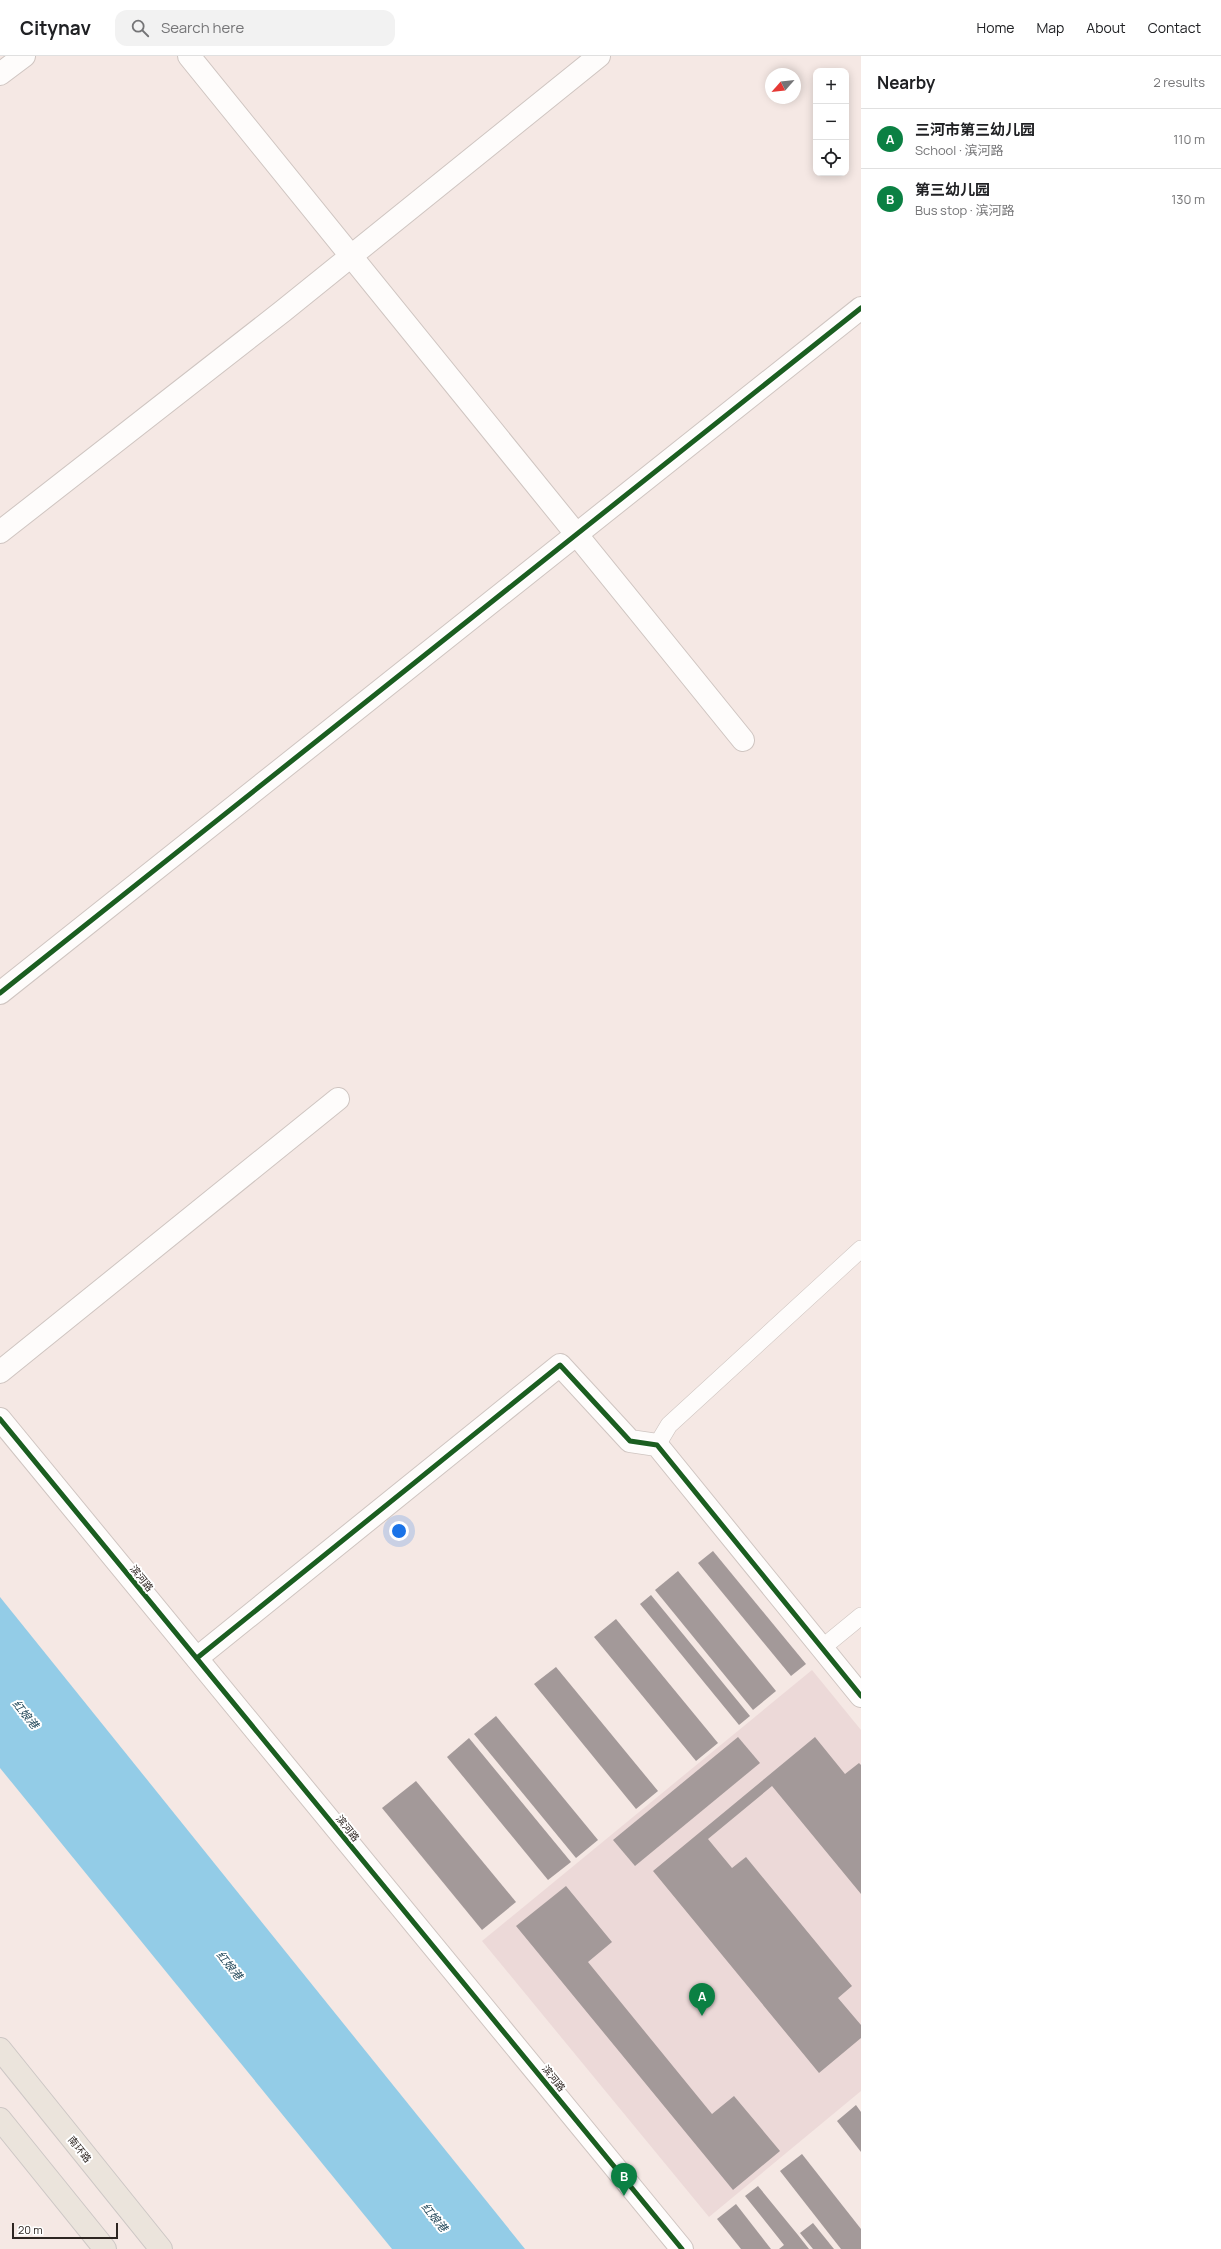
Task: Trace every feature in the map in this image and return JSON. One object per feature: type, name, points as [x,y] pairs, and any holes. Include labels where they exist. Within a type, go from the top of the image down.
[{"type":"main road","name":"南环路","points":[[0,2049],[161,2249]]},
{"type":"main road","points":[[0,2119],[105,2249]]},
{"type":"street","points":[[0,74],[24,56]]},
{"type":"street","points":[[189,56],[743,740]]},
{"type":"street","points":[[0,532],[351,256],[599,56]]},
{"type":"street","points":[[0,993],[861,308]]},
{"type":"street","points":[[0,1372],[338,1099]]},
{"type":"street","points":[[197,1658],[560,1365],[630,1441],[657,1445],[861,1696]]},
{"type":"street","name":"滨河路","points":[[0,1419],[682,2249]]},
{"type":"lane","points":[[657,1445],[669,1425],[861,1249]]},
{"type":"lane","points":[[822,1648],[861,1616]]},
{"type":"shaded area","points":[[812,1670],[861,1730],[861,2091],[709,2217],[482,1941]]},
{"type":"water","name":"红娘港","points":[[0,1597],[525,2249],[392,2249],[0,1768]]},
{"type":"building","points":[[713,1551],[806,1664],[791,1676],[698,1563]]},
{"type":"building","points":[[678,1571],[776,1691],[753,1710],[655,1590]]},
{"type":"building","points":[[651,1595],[750,1716],[739,1725],[640,1604]]},
{"type":"building","points":[[616,1619],[718,1743],[696,1761],[594,1637]]},
{"type":"building","points":[[556,1667],[658,1791],[636,1809],[534,1684]]},
{"type":"building","points":[[496,1716],[598,1840],[576,1858],[474,1734]]},
{"type":"building","points":[[738,1737],[760,1763],[635,1866],[613,1840]]},
{"type":"building","points":[[815,1737],[845,1774],[859,1763],[861,1765],[861,1894],[772,1786],[708,1839],[732,1868],[746,1857],[852,1986],[838,1998],[861,2025],[861,2038],[819,2073],[653,1871]]},
{"type":"building","points":[[469,1738],[571,1862],[548,1880],[447,1757]]},
{"type":"building","points":[[416,1781],[516,1902],[482,1930],[382,1808]]},
{"type":"building","points":[[566,1886],[612,1942],[588,1962],[712,2114],[734,2096],[780,2151],[733,2190],[516,1926]]},
{"type":"building","points":[[856,2105],[861,2112],[861,2152],[837,2121]]},
{"type":"building","points":[[802,2154],[861,2229],[861,2249],[841,2249],[780,2171]]},
{"type":"building","points":[[758,2186],[809,2249],[779,2249],[784,2245],[745,2196]]},
{"type":"building","points":[[736,2204],[771,2249],[741,2249],[717,2219]]},
{"type":"building","points":[[813,2223],[834,2249],[813,2249],[800,2233]]},
{"type":"cycle path","points":[[0,993],[861,308]]},
{"type":"cycle path","points":[[197,1658],[560,1365],[630,1441],[657,1445],[861,1696]]},
{"type":"cycle path","points":[[0,1419],[682,2249]]},
{"type":"place","name":"三河市第三幼儿园","points":[[702,2016]]},
{"type":"place","name":"第三幼儿园","points":[[624,2196]]}]
